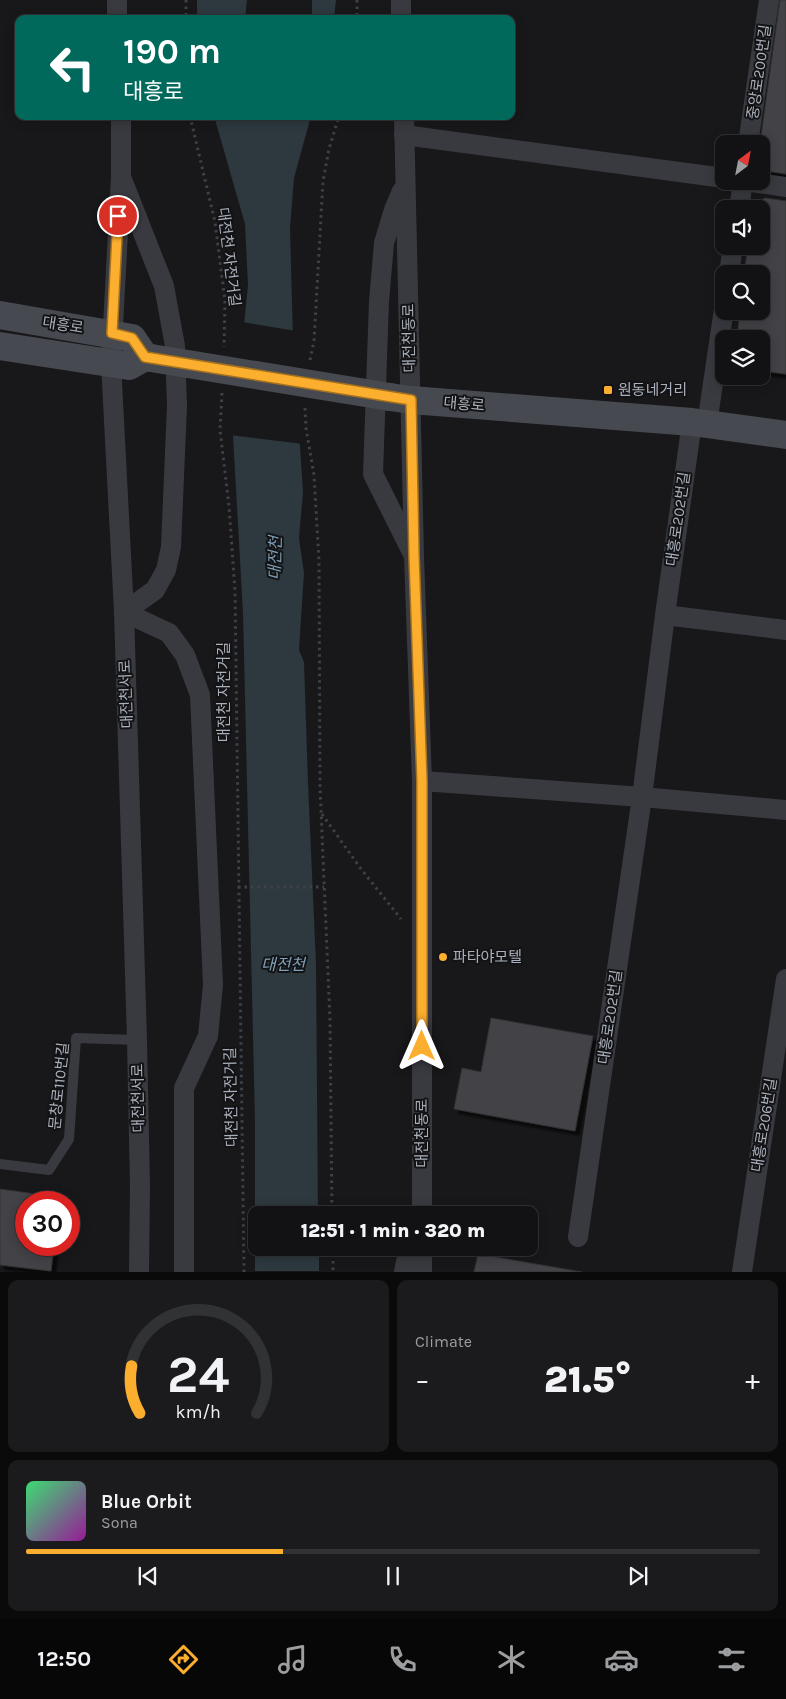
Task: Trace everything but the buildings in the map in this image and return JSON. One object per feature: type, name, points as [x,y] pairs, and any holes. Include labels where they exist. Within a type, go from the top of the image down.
[{"type":"main road","name":"대흥로","points":[[0,315],[132,338],[148,358]]},
{"type":"main road","name":"대흥로","points":[[0,346],[129,366],[148,358],[401,399],[699,423],[786,435]]},
{"type":"street","points":[[117,0],[117,15]]},
{"type":"street","points":[[401,0],[401,15]]},
{"type":"street","name":"중앙로200번길","points":[[749,135],[769,0]]},
{"type":"street","name":"대전천서로","points":[[121,120],[121,177],[111,363],[124,612],[137,1040],[140,1186],[139,1272]]},
{"type":"street","name":"대전천동로","points":[[422,1206],[422,781],[414,556],[401,399],[405,185],[404,125],[715,177]]},
{"type":"street","points":[[121,177],[164,286],[175,346],[177,406],[171,547],[166,570],[155,590],[124,612],[169,634],[185,655],[200,695],[213,985],[208,1036],[184,1088],[184,1272]]},
{"type":"street","points":[[405,185],[399,195],[384,243],[379,301],[373,474],[414,556]]},
{"type":"street","points":[[770,185],[786,187]]},
{"type":"street","points":[[699,423],[722,320]]},
{"type":"street","name":"대흥로202번길","points":[[578,1237],[642,796],[665,615],[699,423]]},
{"type":"street","points":[[665,615],[786,630]]},
{"type":"street","points":[[422,781],[642,796],[786,810]]},
{"type":"street","name":"대흥로206번길","points":[[742,1272],[786,979]]},
{"type":"street","points":[[404,1272],[406,1262],[410,1256]]},
{"type":"street","points":[[422,1256],[422,1272]]},
{"type":"lane","name":"문창로110번길","points":[[0,1164],[49,1170],[69,1139],[76,1038],[137,1040]]},
{"type":"path","points":[[186,0],[186,15]]},
{"type":"path","points":[[356,0],[356,15]]},
{"type":"path","name":"대전천 자전거길","points":[[191,120],[216,222],[225,301],[224,351]]},
{"type":"path","points":[[309,366],[314,341],[323,181],[328,149],[338,120]]},
{"type":"path","name":"대전천 자전거길","points":[[222,390],[220,430],[229,506],[235,591],[244,1272]]},
{"type":"path","points":[[304,401],[306,428],[314,475],[319,561],[320,787],[330,1020],[332,1206]]},
{"type":"path","points":[[322,814],[361,870],[405,923]]},
{"type":"path","points":[[238,887],[324,888]]},
{"type":"path","points":[[333,1256],[333,1272]]},
{"type":"water","points":[[197,0],[247,0],[245,15],[197,15]]},
{"type":"water","points":[[312,0],[336,0],[334,15],[312,15]]},
{"type":"water","name":"대전천","points":[[215,120],[310,120],[294,178],[290,228],[293,339],[303,492],[299,538],[304,573],[299,650],[304,662],[316,964],[318,1206],[255,1206],[255,1121],[243,613],[233,436],[248,285],[245,224]]},
{"type":"water","name":"대전천","points":[[255,1256],[319,1256],[319,1271],[255,1271]]},
{"type":"pier","points":[[242,322],[296,331],[303,444],[230,435]]},
{"type":"place","name":"원동네거리","points":[[608,390]]},
{"type":"place","name":"파타야모텔","points":[[443,957]]},
{"type":"route","points":[[118,216],[112,333],[132,338],[145,357],[411,400],[414,556],[422,781],[422,1046]]}]
